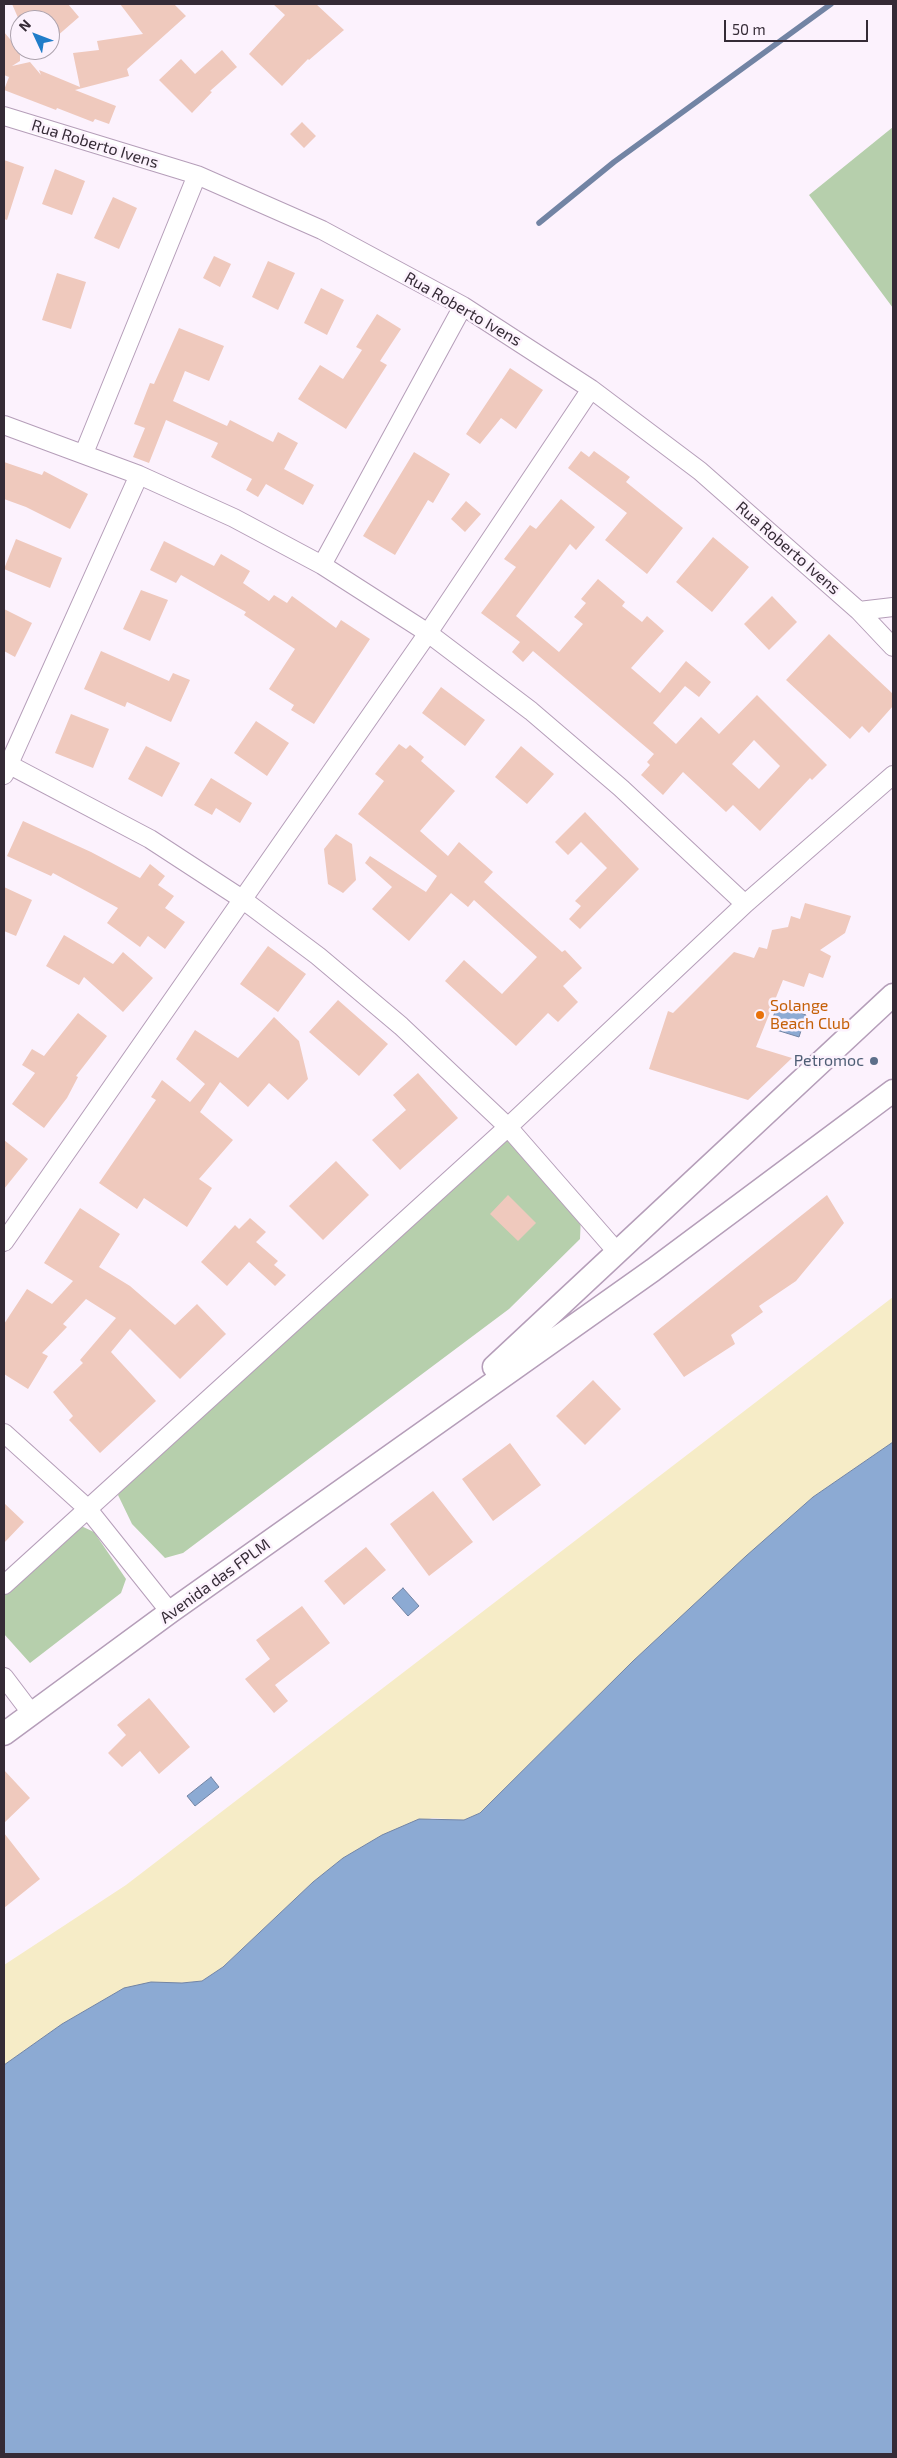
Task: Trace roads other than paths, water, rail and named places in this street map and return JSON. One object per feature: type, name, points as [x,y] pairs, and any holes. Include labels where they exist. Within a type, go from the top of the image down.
[{"type":"street","name":"Rua Roberto Ivens","points":[[4,116],[197,175],[322,230],[463,306],[592,389],[700,471],[859,611],[893,647]]},
{"type":"street","points":[[84,453],[197,175]]},
{"type":"street","points":[[322,564],[463,306]]},
{"type":"street","points":[[4,1242],[428,633],[592,389]]},
{"type":"street","points":[[4,425],[139,474],[234,518],[322,564],[428,633],[531,711],[622,788],[746,904]]},
{"type":"street","points":[[139,474],[5,767],[150,839],[242,899],[318,956],[401,1026],[508,1126],[618,1253]]},
{"type":"street","points":[[859,611],[893,607]]},
{"type":"street","points":[[4,1585],[508,1126],[746,904],[893,775]]},
{"type":"street","points":[[427,1429],[893,995]]},
{"type":"street","points":[[867,1019],[878,1017],[893,1020]]},
{"type":"street","points":[[427,1429],[653,1270],[893,1091]]},
{"type":"street","name":"Avenida das FPLM","points":[[4,1734],[170,1612],[427,1429]]},
{"type":"street","points":[[4,1434],[87,1508],[170,1612]]},
{"type":"street","points":[[4,1677],[32,1714]]},
{"type":"water","points":[[777,1005],[806,1015],[799,1037],[770,1028]]},
{"type":"water","points":[[893,1442],[893,2454],[4,2454],[4,2065],[62,2024],[124,1988],[151,1982],[182,1983],[202,1981],[223,1967],[313,1882],[343,1858],[382,1835],[419,1819],[464,1820],[480,1813],[633,1661],[746,1556],[813,1497]]},
{"type":"water","points":[[403,1588],[419,1606],[408,1616],[392,1598]]},
{"type":"water","points":[[211,1777],[219,1787],[195,1806],[187,1796]]},
{"type":"waterway","points":[[539,223],[614,162],[831,4]]},
{"type":"place","name":"Solange Beach Club","points":[[760,1015]]},
{"type":"place","name":"Petromoc","points":[[874,1061]]}]
